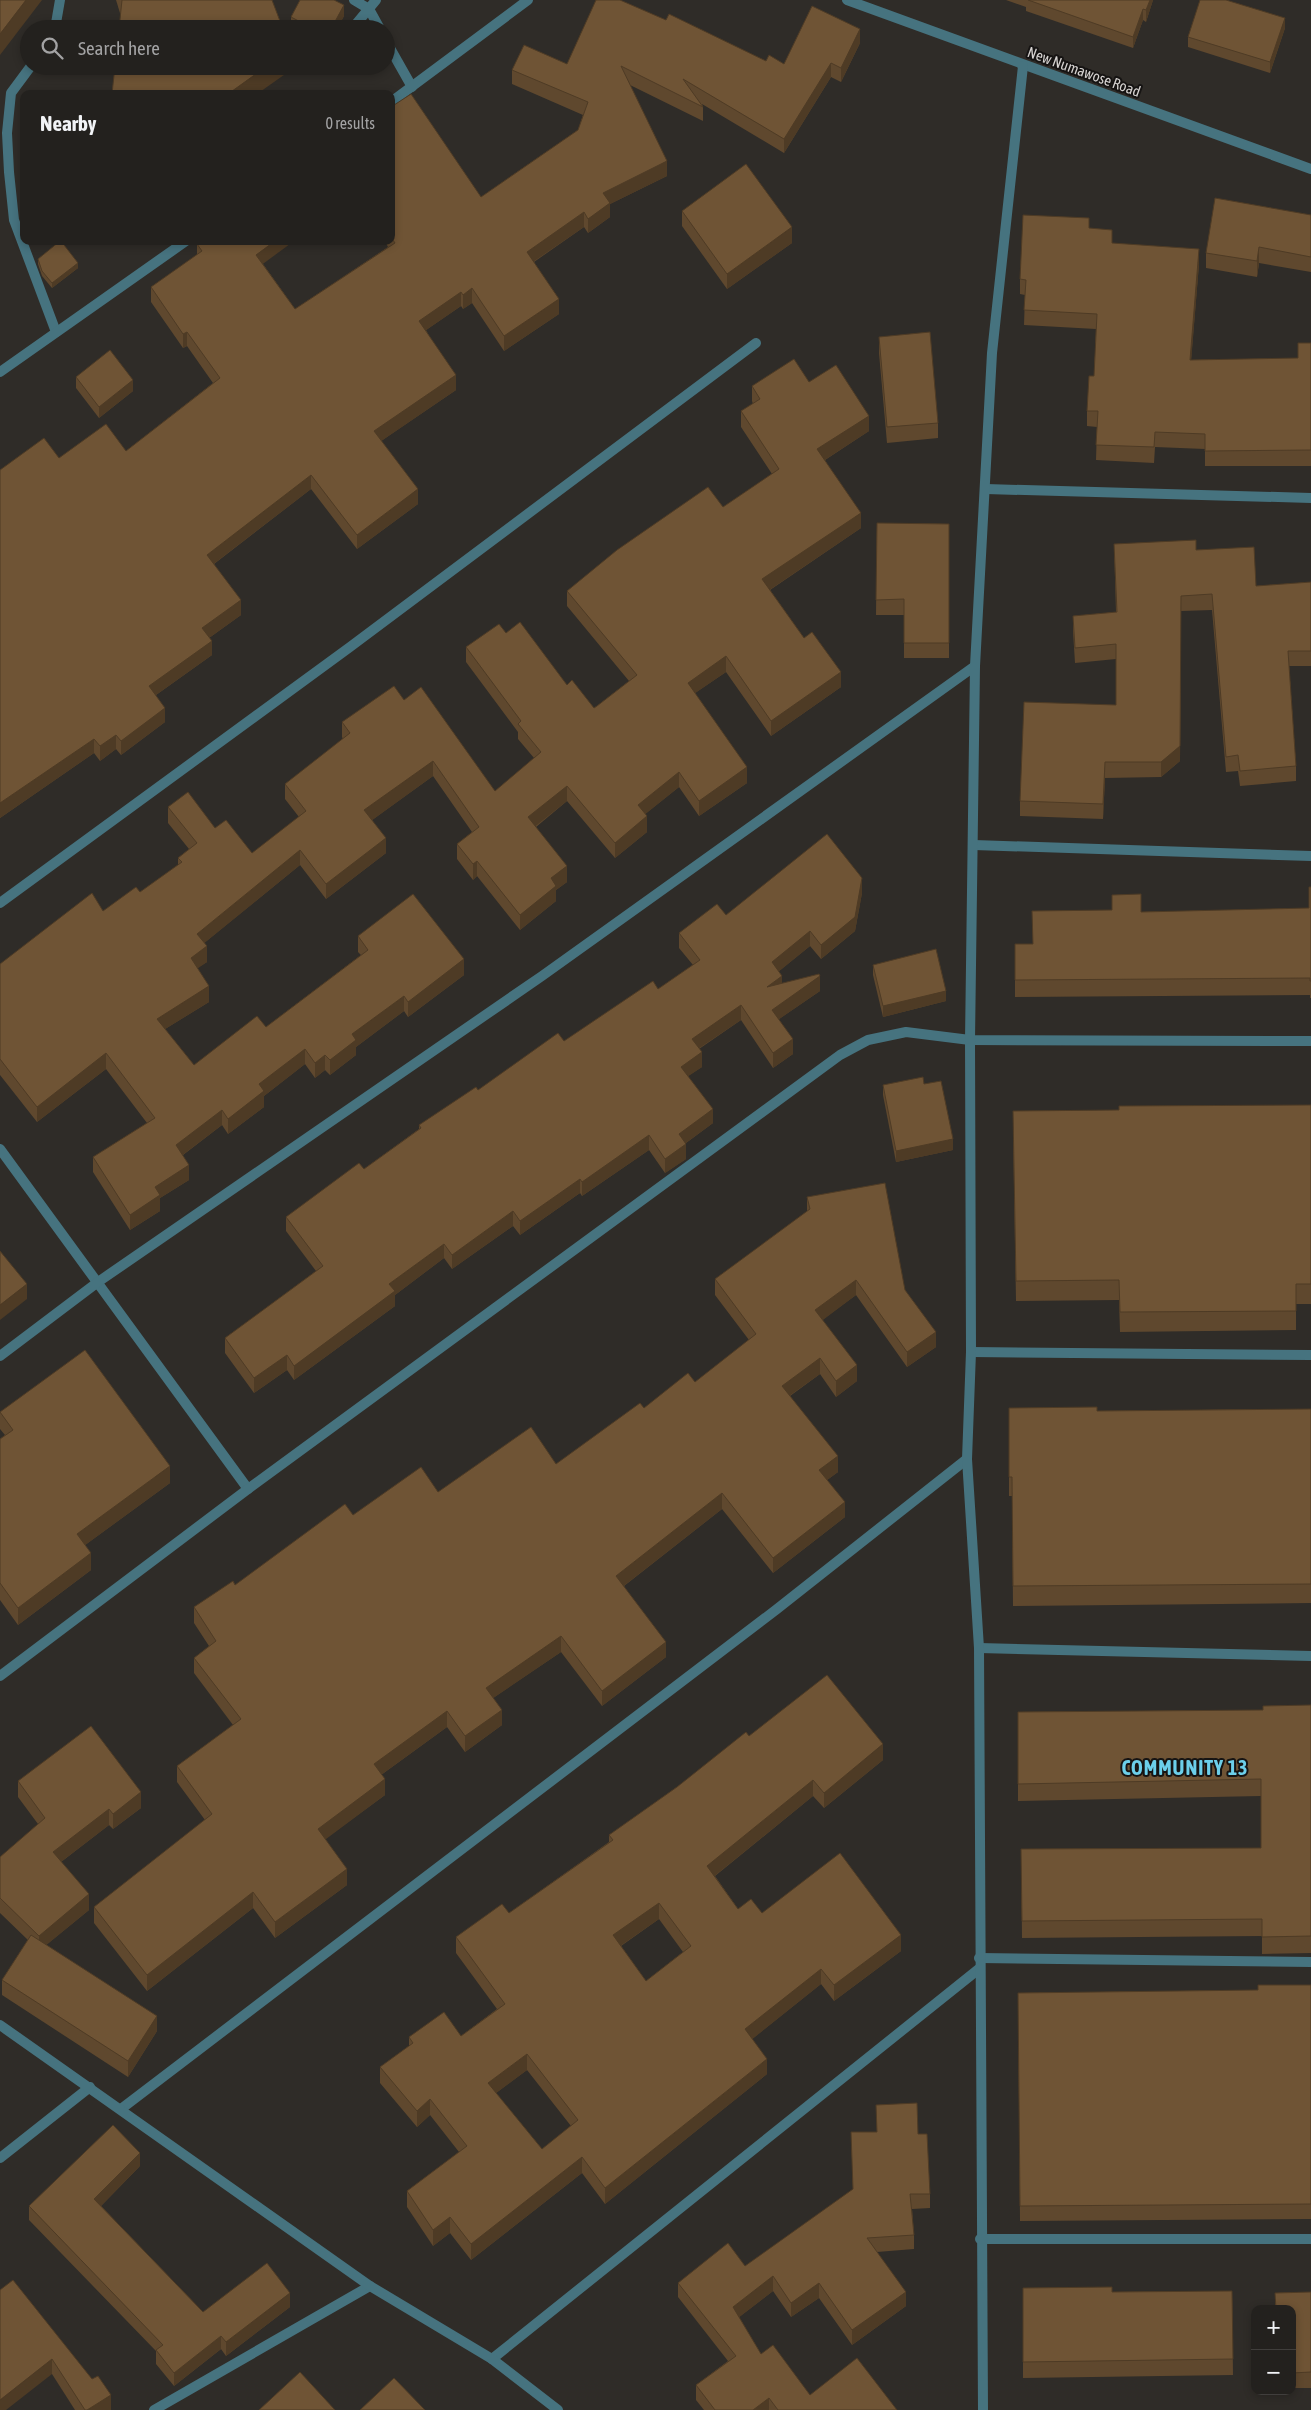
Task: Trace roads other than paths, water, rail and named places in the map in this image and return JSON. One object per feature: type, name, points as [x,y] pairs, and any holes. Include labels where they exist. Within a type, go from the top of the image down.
[{"type":"street","points":[[57,20],[60,0]]},
{"type":"street","points":[[354,0],[369,9],[375,20]]},
{"type":"street","points":[[360,20],[376,0]]},
{"type":"street","points":[[395,99],[528,0]]},
{"type":"street","name":"New Numawose Road","points":[[848,0],[1023,66],[1311,169]]},
{"type":"street","points":[[395,57],[412,88]]},
{"type":"street","points":[[983,2410],[980,2239],[981,1806],[979,1648],[967,1459],[971,1352],[970,1040],[975,666],[992,353],[1023,66]]},
{"type":"street","points":[[20,236],[14,220],[5,94],[23,75]]},
{"type":"street","points":[[23,245],[56,332]]},
{"type":"street","points":[[0,372],[180,245]]},
{"type":"street","points":[[0,903],[358,641],[756,343]]},
{"type":"street","points":[[986,490],[1311,498]]},
{"type":"street","points":[[0,1356],[98,1282],[542,976],[975,666]]},
{"type":"street","points":[[974,845],[1311,856]]},
{"type":"street","points":[[0,1676],[248,1489],[840,1055],[868,1040],[906,1032],[970,1040],[1311,1040]]},
{"type":"street","points":[[0,1149],[248,1489]]},
{"type":"street","points":[[971,1352],[1311,1355]]},
{"type":"street","points":[[121,2109],[777,1609],[967,1459]]},
{"type":"street","points":[[979,1648],[1311,1656]]},
{"type":"street","points":[[492,2359],[980,1963],[1311,1962]]},
{"type":"street","points":[[0,2025],[370,2286],[492,2359],[558,2410]]},
{"type":"street","points":[[0,2158],[90,2087]]},
{"type":"street","points":[[980,2239],[1311,2239]]},
{"type":"street","points":[[154,2410],[370,2286]]},
{"type":"district","name":"COMMUNITY 13","points":[[1185,1768]]}]
